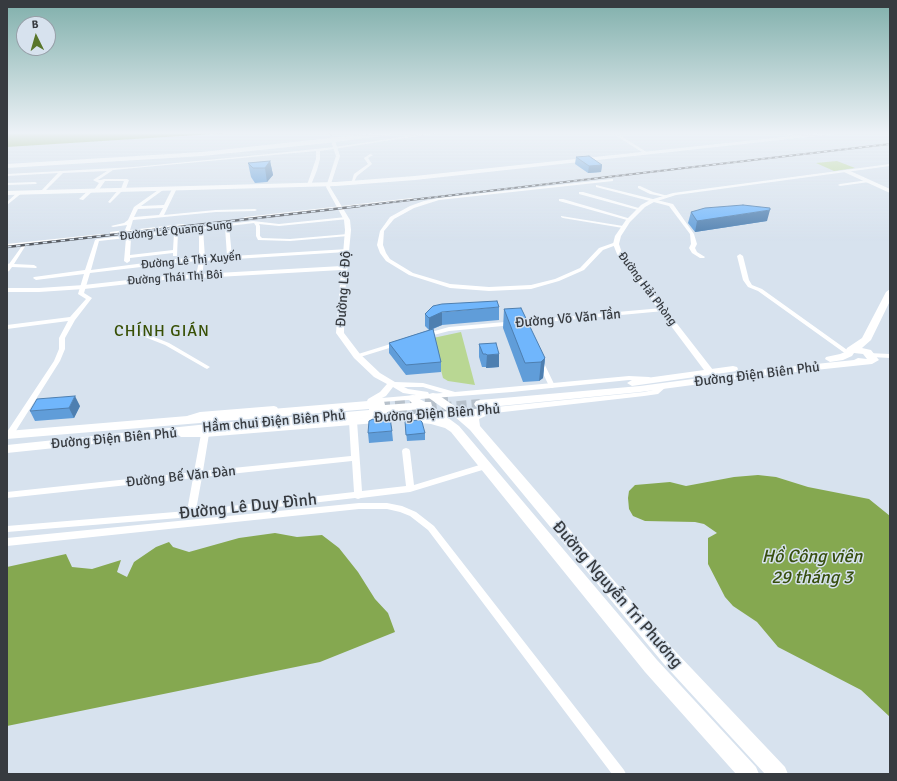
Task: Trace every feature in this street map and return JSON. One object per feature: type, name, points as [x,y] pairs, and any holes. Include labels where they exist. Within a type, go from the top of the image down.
[{"type":"main road","points":[[7,193],[329,185],[494,169]]},
{"type":"main road","points":[[846,171],[890,191]]},
{"type":"main road","points":[[849,352],[852,358],[870,358],[866,340],[890,292]]},
{"type":"main road","name":"Đường Điện Biên Phủ","points":[[653,380],[835,358],[849,352],[866,340]]},
{"type":"main road","name":"Đường Điện Biên Phủ","points":[[481,404],[662,387],[870,358]]},
{"type":"main road","points":[[474,427],[473,419],[481,404],[653,380]]},
{"type":"main road","name":"Đường Nguyễn Tri Phương","points":[[410,394],[455,429],[651,666],[749,774]]},
{"type":"main road","name":"Đường Nguyễn Tri Phương","points":[[434,396],[458,413],[474,427],[669,657],[778,774]]},
{"type":"main road","points":[[184,420],[207,423],[423,405],[438,406],[458,413]]},
{"type":"main road","name":"Hầm chui Điện Biên Phủ","points":[[166,433],[381,409],[184,420]]},
{"type":"main road","points":[[402,417],[432,420],[455,429]]},
{"type":"main road","name":"Đường Điện Biên Phủ","points":[[8,435],[184,420]]},
{"type":"main road","name":"Đường Điện Biên Phủ","points":[[7,449],[166,433]]},
{"type":"street","points":[[20,174],[25,169]]},
{"type":"street","points":[[8,176],[106,169]]},
{"type":"street","points":[[102,182],[95,180],[112,169]]},
{"type":"street","points":[[308,185],[315,169]]},
{"type":"street","points":[[329,185],[334,169]]},
{"type":"street","points":[[352,183],[355,175],[363,169]]},
{"type":"street","name":"Đường Hải Phòng","points":[[710,372],[619,253],[616,244],[623,227],[629,219],[652,201],[666,196],[710,188],[860,169]]},
{"type":"street","points":[[8,176],[79,176],[83,171]]},
{"type":"street","points":[[43,192],[62,172]]},
{"type":"street","points":[[81,199],[94,190],[104,180],[127,180],[122,190],[110,202]]},
{"type":"street","points":[[612,180],[439,199],[426,202],[412,207],[392,218],[382,231],[380,245],[388,260],[411,274],[450,286],[489,289],[531,287],[557,280],[582,269],[601,250],[616,244]]},
{"type":"street","points":[[840,185],[868,181]]},
{"type":"street","points":[[7,184],[35,183]]},
{"type":"street","name":"Đường Lê Độ","points":[[329,185],[328,187],[341,207],[348,222],[340,333],[357,356],[377,375],[410,394]]},
{"type":"street","points":[[597,186],[671,205],[692,234],[694,244],[692,248],[695,253],[702,257]]},
{"type":"street","name":"Đường Hải Phòng","points":[[639,186],[652,193],[666,196]]},
{"type":"street","points":[[160,217],[175,188]]},
{"type":"street","points":[[126,267],[130,220],[136,208],[161,189]]},
{"type":"street","points":[[7,204],[21,192]]},
{"type":"street","points":[[581,193],[640,210]]},
{"type":"street","points":[[7,246],[128,234],[412,199]]},
{"type":"street","points":[[561,200],[629,219]]},
{"type":"street","points":[[136,208],[166,206]]},
{"type":"street","points":[[113,226],[125,224],[130,220],[216,211],[254,210]]},
{"type":"street","points":[[563,217],[623,227]]},
{"type":"street","name":"Đường Lê Quang Sung","points":[[88,271],[97,240],[128,234],[176,231],[255,222],[279,225],[346,218]]},
{"type":"street","points":[[255,222],[258,226],[260,239],[290,240],[348,235]]},
{"type":"street","points":[[227,225],[230,257]]},
{"type":"street","points":[[198,276],[202,259],[201,228]]},
{"type":"street","points":[[175,262],[176,231]]},
{"type":"street","points":[[8,266],[24,246]]},
{"type":"street","name":"Đường Lê Thị Xuyến","points":[[36,278],[202,259],[346,250]]},
{"type":"street","points":[[127,257],[176,251]]},
{"type":"street","points":[[740,256],[746,280],[750,286],[760,290],[849,352]]},
{"type":"street","points":[[8,266],[34,267]]},
{"type":"street","name":"Đường Thái Thị Bôi","points":[[7,290],[39,290],[198,276],[344,268]]},
{"type":"street","points":[[8,435],[57,362],[62,349],[62,338],[72,319],[89,298],[81,294],[88,271]]},
{"type":"street","name":"Đường Võ Văn Tần","points":[[420,337],[449,329],[662,310]]},
{"type":"street","points":[[7,327],[72,319]]},
{"type":"street","points":[[522,323],[526,330]]},
{"type":"street","points":[[119,325],[167,344],[207,367]]},
{"type":"street","points":[[357,356],[405,341]]},
{"type":"street","points":[[536,351],[552,386]]},
{"type":"street","points":[[870,358],[890,357]]},
{"type":"street","name":"Đường Điện Biên Phủ","points":[[184,420],[200,415],[363,402],[410,394],[434,396],[629,378],[653,380]]},
{"type":"street","points":[[363,402],[378,398],[387,391],[391,384],[423,385],[457,394]]},
{"type":"street","name":"Đường Điện Biên Phủ","points":[[166,433],[205,434],[437,415],[458,413],[481,404]]},
{"type":"street","points":[[352,421],[358,496]]},
{"type":"street","points":[[191,514],[205,434]]},
{"type":"street","points":[[406,451],[410,489]]},
{"type":"street","name":"Đường Bế Văn Đàn","points":[[7,495],[355,458]]},
{"type":"street","name":"Đường Lê Duy Đình","points":[[7,530],[191,514],[358,496],[410,489],[486,466]]},
{"type":"street","points":[[7,542],[359,506],[386,506],[402,509],[413,514],[431,528],[620,774]]},
{"type":"shaded area","points":[[831,169],[845,169],[834,171]]},
{"type":"shaded area","points":[[461,332],[475,385],[448,381],[443,378],[433,338]]},
{"type":"water","name":"Hồ Công viên 29 tháng 3","points":[[758,475],[776,477],[808,487],[869,499],[890,516],[890,717],[861,690],[778,647],[757,622],[733,606],[725,597],[708,564],[708,538],[717,533],[704,524],[695,522],[645,521],[633,516],[629,509],[629,491],[635,485],[670,482],[686,486],[734,477]]},
{"type":"water","points":[[275,533],[297,537],[322,535],[339,548],[358,572],[375,599],[388,613],[395,632],[320,662],[7,726],[7,567],[66,554],[72,567],[92,569],[121,560],[117,572],[127,577],[134,562],[156,547],[169,542],[173,547],[189,552],[239,538]]},
{"type":"building","points":[[743,205],[770,208],[770,210],[697,221],[691,212],[705,208]]},
{"type":"building","points":[[497,301],[499,307],[442,312],[429,318],[425,314],[433,306],[442,304]]},
{"type":"building","points":[[521,308],[545,358],[541,362],[525,363],[504,309]]},
{"type":"building","points":[[433,329],[441,362],[406,365],[389,343]]},
{"type":"building","points":[[496,343],[499,354],[487,355],[483,354],[479,344]]},
{"type":"building","points":[[75,396],[69,408],[30,411],[37,399]]},
{"type":"building","points":[[390,418],[392,431],[368,433],[369,421],[373,419]]},
{"type":"building","points":[[420,420],[425,433],[406,435],[405,421]]},
{"type":"tunnel","points":[[380,404],[448,400]]},
{"type":"tunnel","points":[[382,413],[480,404]]},
{"type":"railway","points":[[351,207],[672,169]]},
{"type":"railway","points":[[7,247],[360,206]]},
{"type":"district","name":"CHÍNH GIÁN","points":[[162,332]]}]
